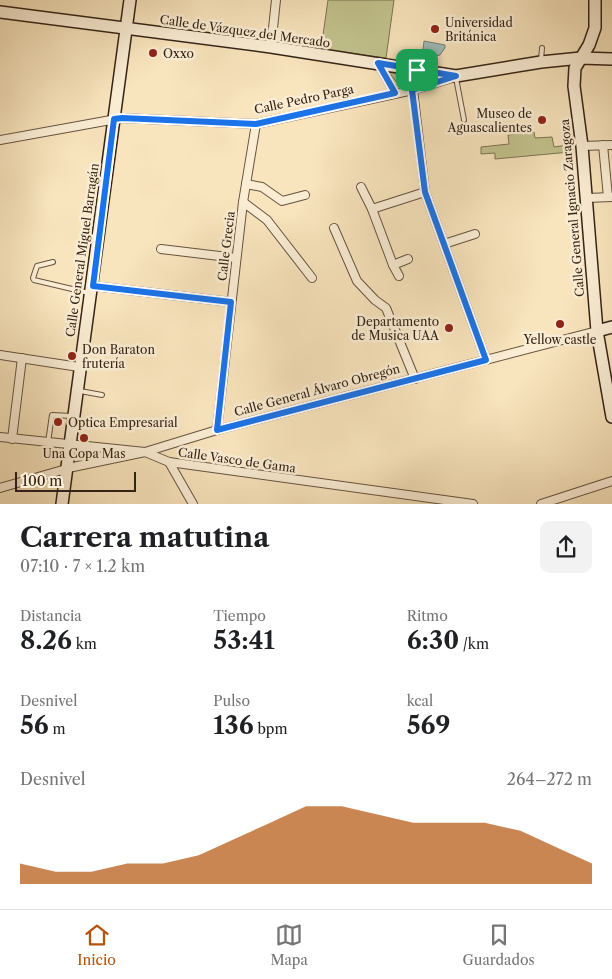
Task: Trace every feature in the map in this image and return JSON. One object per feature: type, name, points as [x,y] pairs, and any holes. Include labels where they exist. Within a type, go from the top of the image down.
[{"type":"street","name":"Calle General Miguel Barragán","points":[[62,504],[130,0]]},
{"type":"street","points":[[271,47],[276,0]]},
{"type":"street","name":"Calle General Ignacio Zaragoza","points":[[594,0],[595,28],[589,44],[575,68],[574,86],[587,198],[597,331],[612,417]]},
{"type":"street","name":"Calle de Vázquez del Mercado","points":[[0,12],[271,47],[456,76]]},
{"type":"street","name":"Calle Pedro Parga","points":[[0,140],[122,118],[256,124],[412,90],[456,76],[541,62],[581,58],[612,59]]},
{"type":"street","points":[[378,63],[395,93]]},
{"type":"street","points":[[412,90],[425,192],[486,360]]},
{"type":"street","name":"Calle Grecia","points":[[217,430],[243,202],[256,124]]},
{"type":"street","points":[[582,146],[608,145],[610,197],[587,198]]},
{"type":"street","points":[[246,184],[262,187],[282,201],[305,195]]},
{"type":"street","points":[[361,187],[399,276]]},
{"type":"street","points":[[372,209],[425,192]]},
{"type":"street","points":[[243,202],[267,220],[312,278]]},
{"type":"street","points":[[334,228],[357,281],[375,300],[386,308],[415,379]]},
{"type":"street","points":[[444,244],[475,234]]},
{"type":"street","points":[[161,249],[236,258]]},
{"type":"street","points":[[393,265],[408,259]]},
{"type":"street","points":[[92,290],[231,302]]},
{"type":"street","name":"Calle General Álvaro Obregón","points":[[0,488],[145,452],[217,430],[612,327]]},
{"type":"street","points":[[0,355],[79,367]]},
{"type":"street","points":[[12,439],[22,358]]},
{"type":"street","name":"Calle Vasco de Gama","points":[[0,437],[145,452],[169,462],[473,504]]},
{"type":"street","points":[[169,462],[193,504]]},
{"type":"street","points":[[541,504],[612,481]]},
{"type":"lane","points":[[541,62],[542,48]]},
{"type":"lane","points":[[456,76],[464,120]]},
{"type":"lane","points":[[53,262],[37,266],[34,280],[92,290]]},
{"type":"lane","points":[[77,391],[102,395]]},
{"type":"lane","points":[[48,443],[52,415],[74,416]]},
{"type":"green space","points":[[328,0],[394,0],[386,58],[321,49]]},
{"type":"green space","points":[[388,71],[441,80],[401,88]]},
{"type":"green space","points":[[534,132],[535,138],[552,137],[554,147],[569,145],[570,152],[495,159],[495,153],[481,154],[481,147],[509,144],[508,135]]},
{"type":"water","points":[[424,41],[445,45],[445,48],[440,55],[433,57],[423,50]]},
{"type":"place","name":"Universidad Británica","points":[[435,29]]},
{"type":"place","name":"Oxxo","points":[[153,53]]},
{"type":"place","name":"Museo de Aguascalientes","points":[[542,120]]},
{"type":"place","name":"Yellow castle","points":[[560,324]]},
{"type":"place","name":"Departamento de Musica UAA","points":[[449,328]]},
{"type":"place","name":"Don Baraton frutería","points":[[72,356]]},
{"type":"place","name":"Optica Empresarial","points":[[58,422]]},
{"type":"place","name":"Una Copa Mas","points":[[84,438]]},
{"type":"route","points":[[378,63],[417,70],[456,76],[412,90],[425,192],[486,360],[217,430],[231,302],[93,286],[114,119],[256,124],[395,93],[378,63]]}]
